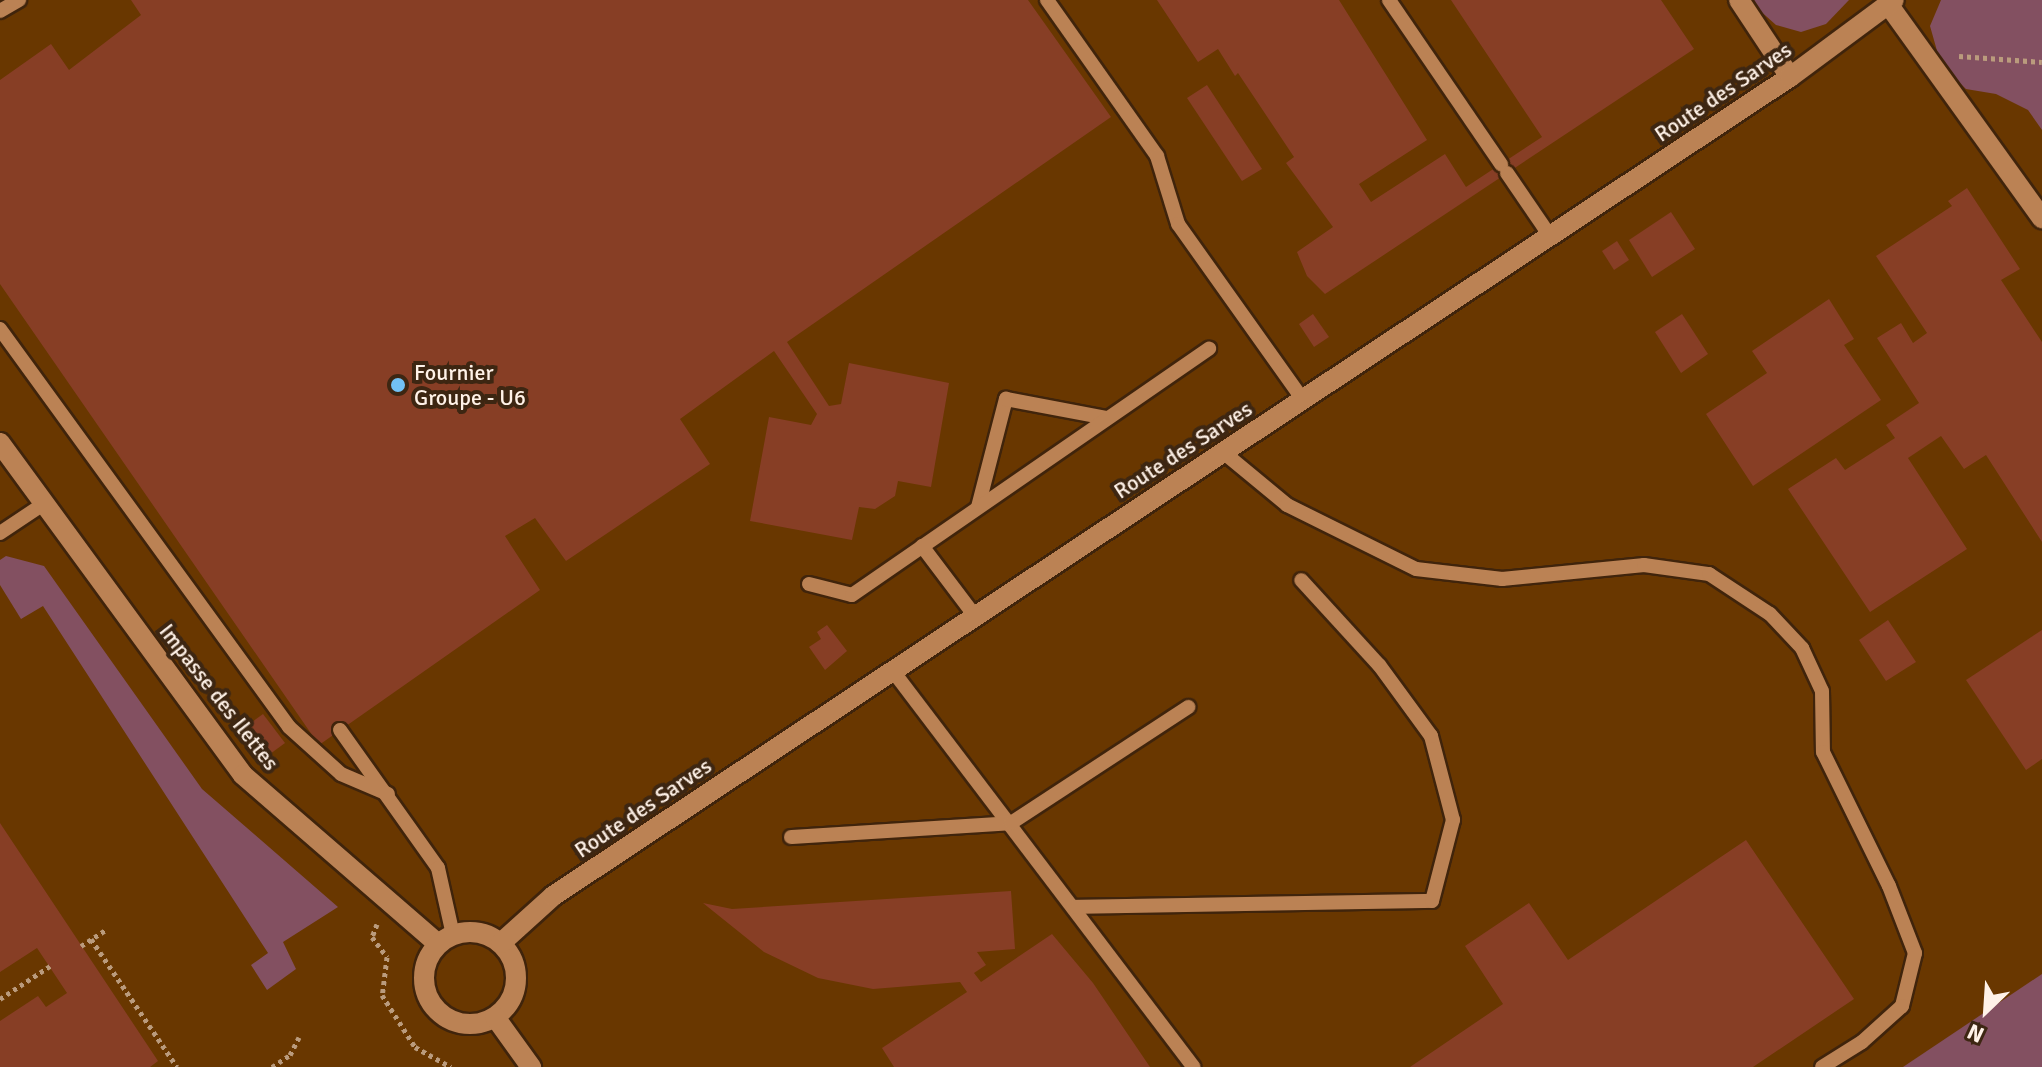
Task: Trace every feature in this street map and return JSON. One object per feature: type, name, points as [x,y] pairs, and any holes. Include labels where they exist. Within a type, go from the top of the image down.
[{"type":"street","points":[[1739,0],[1790,77]]},
{"type":"street","name":"Route des Sarves","points":[[501,943],[553,896],[1790,77],[1891,2]]},
{"type":"street","points":[[1891,2],[1923,53],[2042,218]]},
{"type":"street","name":"Impasse des Ilettes","points":[[0,443],[243,775],[392,904],[445,940]]},
{"type":"street","points":[[473,931],[501,943],[513,960],[517,980],[510,1002],[495,1017],[480,1023],[457,1023],[432,1004],[424,975],[445,940],[473,931]]},
{"type":"street","points":[[495,1017],[531,1067]]},
{"type":"lane","points":[[0,11],[19,0]]},
{"type":"lane","points":[[1047,0],[1157,156],[1178,224],[1303,400]]},
{"type":"lane","points":[[1389,0],[1550,236]]},
{"type":"lane","points":[[0,329],[289,727],[341,774],[388,794]]},
{"type":"lane","points":[[809,584],[852,595],[1209,349]]},
{"type":"lane","points":[[978,507],[1006,399],[1107,418]]},
{"type":"lane","points":[[1223,452],[1287,505],[1416,569],[1502,579],[1644,565],[1709,574],[1770,614],[1802,648],[1822,691],[1823,752],[1889,886],[1915,953],[1902,1006],[1862,1042],[1822,1067]]},
{"type":"lane","points":[[0,533],[45,503]]},
{"type":"lane","points":[[922,546],[975,616]]},
{"type":"lane","points":[[1074,907],[1432,901],[1453,820],[1431,736],[1379,665],[1301,580]]},
{"type":"lane","points":[[893,671],[1194,1067]]},
{"type":"lane","points":[[791,837],[1011,823],[1188,707]]},
{"type":"lane","points":[[340,730],[438,868],[445,940]]},
{"type":"path","points":[[1923,53],[2042,62]]},
{"type":"path","points":[[392,904],[372,937],[387,957],[382,995],[415,1047],[451,1067]]},
{"type":"path","points":[[81,946],[106,930]]},
{"type":"path","points":[[91,939],[177,1067]]},
{"type":"path","points":[[0,999],[50,966]]},
{"type":"path","points":[[272,1067],[290,1055],[299,1037]]},
{"type":"shaded area","points":[[1748,0],[1849,0],[1826,24],[1801,32],[1776,25]]},
{"type":"shaded area","points":[[1941,0],[2042,0],[2042,130],[2028,110],[1996,94],[1966,89],[1941,65],[1930,26]]},
{"type":"shaded area","points":[[6,556],[44,566],[202,789],[338,907],[283,942],[296,969],[267,990],[251,965],[268,953],[43,606],[21,619],[0,585],[0,560]]},
{"type":"shaded area","points":[[2042,974],[2042,1067],[1903,1067]]},
{"type":"building","name":"Fournier Groupe - U6","points":[[131,0],[1028,0],[1111,117],[787,342],[829,406],[841,404],[849,363],[949,383],[931,487],[898,481],[895,496],[875,509],[859,507],[852,540],[750,521],[769,417],[811,425],[817,414],[774,351],[680,419],[710,464],[566,561],[535,518],[505,536],[540,590],[319,745],[0,284],[0,80],[51,44],[69,70],[141,15]]},
{"type":"building","points":[[1157,0],[1339,0],[1427,140],[1359,184],[1371,202],[1445,154],[1466,187],[1542,137],[1451,0],[1661,0],[1694,49],[1325,294],[1307,276],[1297,252],[1333,227],[1286,163],[1294,157],[1238,73],[1235,76],[1218,49],[1198,62]]},
{"type":"building","points":[[1207,85],[1262,169],[1242,181],[1187,98]]},
{"type":"building","points":[[1967,188],[2020,269],[2001,280],[2042,342],[2042,542],[1986,455],[1964,469],[1941,436],[1908,458],[1967,549],[1870,612],[1788,489],[1836,458],[1845,470],[1895,438],[1886,425],[1919,403],[1877,338],[1901,323],[1913,343],[1927,333],[1876,256],[1952,206],[1948,201]]},
{"type":"building","points":[[1671,212],[1695,249],[1652,277],[1629,240]]},
{"type":"building","points":[[1617,241],[1629,260],[1614,270],[1602,251]]},
{"type":"building","points":[[1829,299],[1854,339],[1844,345],[1881,400],[1753,486],[1706,414],[1767,373],[1752,351]]},
{"type":"building","points":[[1313,314],[1329,337],[1314,347],[1299,324]]},
{"type":"building","points":[[1682,314],[1708,354],[1681,373],[1655,332]]},
{"type":"building","points":[[1888,620],[1916,662],[1886,681],[1859,640]]},
{"type":"building","points":[[827,625],[847,651],[825,670],[809,647],[821,639],[817,632]]},
{"type":"building","points":[[2042,630],[2042,759],[2026,770],[1966,680]]},
{"type":"building","points":[[263,714],[285,743],[270,754],[248,725]]},
{"type":"building","points":[[0,823],[158,1061],[150,1067],[0,1067],[0,1021],[38,996],[46,1007],[67,993],[37,948],[0,972]]},
{"type":"building","points":[[1746,840],[1854,999],[1753,1067],[1410,1067],[1503,1004],[1465,946],[1529,903],[1568,960]]},
{"type":"building","points":[[1011,891],[1015,949],[977,952],[986,965],[974,973],[981,982],[1052,934],[1093,983],[1150,1067],[894,1067],[882,1048],[967,992],[960,982],[873,989],[818,978],[764,952],[703,903],[732,909]]},
{"type":"place","name":"Fournier Groupe - U6","points":[[398,385]]}]
